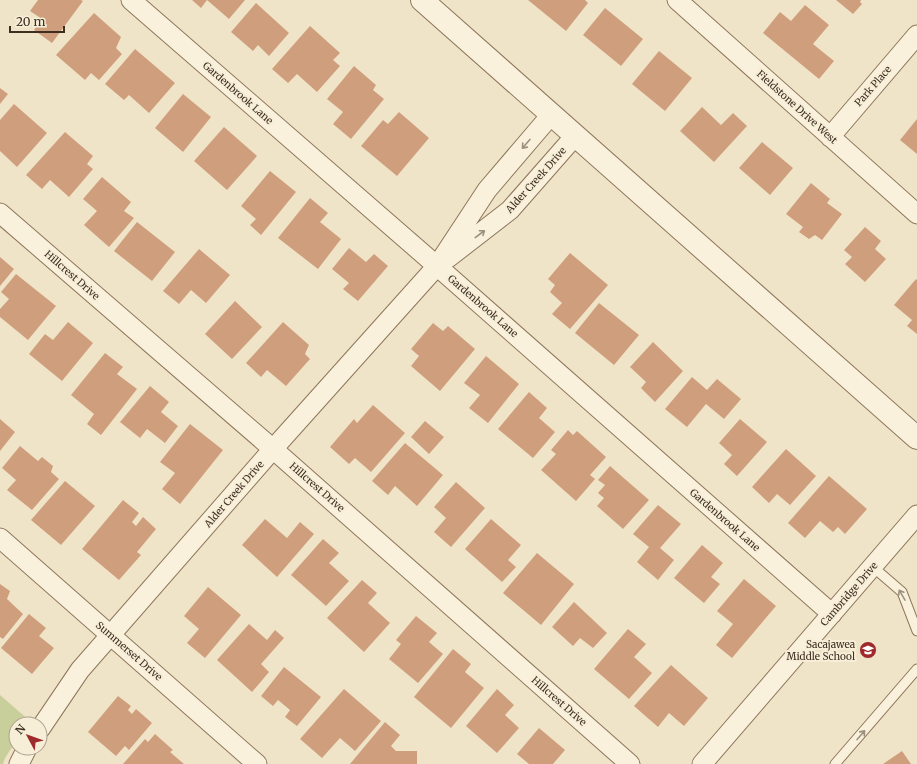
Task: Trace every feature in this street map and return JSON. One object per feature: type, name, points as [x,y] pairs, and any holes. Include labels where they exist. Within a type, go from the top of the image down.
[{"type":"street","name":"Gardenbrook Lane","points":[[131,0],[437,266],[832,614]]},
{"type":"street","points":[[422,0],[917,438]]},
{"type":"street","name":"Fieldstone Drive West","points":[[677,0],[917,214]]},
{"type":"street","name":"Park Place","points":[[830,137],[917,35]]},
{"type":"street","name":"Alder Creek Drive","points":[[48,717],[80,670],[111,634],[437,266],[487,190],[551,115]]},
{"type":"street","name":"Alder Creek Drive","points":[[437,266],[510,210],[575,136]]},
{"type":"street","name":"Hillcrest Drive","points":[[0,213],[274,449],[630,764]]},
{"type":"street","name":"Cambridge Drive","points":[[702,764],[917,516]]},
{"type":"street","name":"Summerset Drive","points":[[0,538],[111,634],[257,764]]},
{"type":"lane","points":[[873,567],[902,592],[917,631]]},
{"type":"lane","points":[[835,764],[917,669]]},
{"type":"green space","points":[[0,695],[24,716],[8,716],[8,753],[3,764],[0,764]]},
{"type":"building","points":[[38,0],[83,1],[52,43],[34,30],[42,19],[30,11]]},
{"type":"building","points":[[192,0],[207,0],[201,8]]},
{"type":"building","points":[[207,0],[245,0],[229,19]]},
{"type":"building","points":[[528,0],[585,0],[588,3],[566,31]]},
{"type":"building","points":[[836,0],[861,0],[860,2],[862,4],[853,14]]},
{"type":"building","points":[[256,3],[289,33],[269,56],[258,45],[253,51],[231,32]]},
{"type":"building","points":[[805,5],[829,25],[813,44],[834,61],[819,79],[763,33],[780,12],[791,21]]},
{"type":"building","points":[[605,8],[643,39],[621,66],[583,35]]},
{"type":"building","points":[[94,13],[121,37],[116,48],[122,54],[99,80],[91,73],[85,80],[56,55]]},
{"type":"building","points":[[310,26],[340,53],[333,60],[340,66],[317,92],[297,74],[288,83],[272,69]]},
{"type":"building","points":[[135,49],[175,83],[149,113],[129,95],[124,100],[105,84]]},
{"type":"building","points":[[659,51],[692,78],[665,111],[632,84]]},
{"type":"building","points":[[354,66],[376,85],[373,90],[384,99],[351,139],[333,124],[343,112],[327,99]]},
{"type":"building","points":[[0,88],[8,94],[0,104]]},
{"type":"building","points":[[183,94],[211,117],[183,152],[155,128]]},
{"type":"building","points":[[14,104],[47,133],[17,167],[0,151],[0,120]]},
{"type":"building","points":[[702,107],[721,125],[733,113],[747,126],[714,162],[680,131]]},
{"type":"building","points":[[399,112],[429,138],[397,176],[361,146],[383,120],[388,124]]},
{"type":"building","points":[[917,119],[917,154],[900,140]]},
{"type":"building","points":[[224,127],[257,156],[227,190],[194,161]]},
{"type":"building","points":[[65,132],[93,156],[87,164],[93,169],[69,197],[50,180],[42,189],[26,175]]},
{"type":"building","points":[[762,142],[793,168],[770,195],[739,168]]},
{"type":"building","points":[[270,171],[296,192],[261,235],[250,225],[256,219],[241,206]]},
{"type":"building","points":[[102,177],[131,202],[124,211],[134,218],[109,247],[84,225],[97,211],[83,199]]},
{"type":"building","points":[[811,183],[830,199],[827,203],[842,214],[822,240],[815,235],[809,239],[799,232],[803,227],[786,214]]},
{"type":"building","points":[[310,198],[328,213],[320,222],[341,239],[318,269],[278,238]]},
{"type":"building","points":[[137,222],[175,252],[152,281],[114,251]]},
{"type":"building","points":[[865,227],[881,241],[875,249],[886,259],[865,282],[845,264],[852,257],[844,250]]},
{"type":"building","points":[[349,248],[366,262],[374,254],[388,266],[358,301],[343,289],[349,283],[332,269]]},
{"type":"building","points":[[199,249],[230,275],[206,303],[191,290],[179,304],[163,291]]},
{"type":"building","points":[[570,253],[608,285],[570,329],[552,314],[562,303],[550,292],[555,285],[548,279]]},
{"type":"building","points":[[0,257],[14,269],[0,286]]},
{"type":"building","points":[[16,274],[56,306],[28,340],[0,317],[0,309],[9,299],[1,292]]},
{"type":"building","points":[[916,279],[917,334],[907,326],[912,320],[894,305]]},
{"type":"building","points":[[235,301],[262,327],[232,359],[205,334]]},
{"type":"building","points":[[599,303],[639,335],[614,365],[575,333]]},
{"type":"building","points":[[68,322],[93,343],[62,381],[29,354],[45,334],[53,340]]},
{"type":"building","points":[[283,322],[309,345],[305,354],[310,359],[286,386],[267,370],[261,377],[246,363]]},
{"type":"building","points":[[433,323],[443,331],[448,326],[475,349],[440,391],[411,366],[419,356],[411,349]]},
{"type":"building","points":[[653,342],[683,371],[655,402],[641,388],[646,382],[630,367]]},
{"type":"building","points":[[105,353],[123,367],[117,374],[137,389],[101,435],[87,424],[94,414],[71,395]]},
{"type":"building","points":[[486,356],[519,384],[488,423],[469,408],[480,395],[464,383]]},
{"type":"building","points":[[692,377],[707,390],[717,379],[741,399],[724,419],[706,404],[687,427],[665,409]]},
{"type":"building","points":[[150,386],[169,402],[161,412],[178,426],[165,443],[147,429],[140,438],[120,422]]},
{"type":"building","points":[[529,392],[547,408],[539,418],[555,432],[533,458],[498,429]]},
{"type":"building","points":[[373,405],[405,433],[371,472],[355,458],[349,464],[330,447],[354,419],[357,423]]},
{"type":"building","points":[[0,419],[15,432],[0,451]]},
{"type":"building","points":[[740,419],[767,442],[737,476],[724,464],[732,455],[719,443]]},
{"type":"building","points":[[425,421],[444,437],[429,454],[411,437]]},
{"type":"building","points":[[190,424],[223,450],[180,504],[162,489],[175,473],[160,462]]},
{"type":"building","points":[[568,430],[573,435],[577,431],[606,457],[590,475],[595,479],[576,501],[541,470],[556,454],[551,450]]},
{"type":"building","points":[[405,443],[443,475],[417,506],[395,486],[388,495],[372,481]]},
{"type":"building","points":[[20,446],[38,461],[42,457],[53,466],[51,472],[59,479],[32,510],[7,490],[16,480],[2,468]]},
{"type":"building","points":[[786,449],[816,476],[790,505],[777,494],[769,503],[752,487]]},
{"type":"building","points":[[610,466],[649,500],[623,529],[597,506],[604,498],[598,493],[605,485],[598,480]]},
{"type":"building","points":[[829,476],[867,509],[845,534],[838,527],[833,532],[820,521],[805,538],[788,523]]},
{"type":"building","points":[[65,481],[95,506],[61,545],[31,520]]},
{"type":"building","points":[[456,482],[485,508],[451,547],[434,532],[446,518],[434,507]]},
{"type":"building","points":[[123,500],[139,513],[132,522],[136,526],[143,517],[156,529],[137,552],[141,555],[119,580],[82,549]]},
{"type":"building","points":[[658,505],[681,524],[660,548],[674,560],[658,580],[637,562],[649,547],[633,534]]},
{"type":"building","points":[[265,519],[287,538],[300,522],[314,534],[277,577],[242,545]]},
{"type":"building","points":[[491,519],[521,545],[508,560],[516,567],[502,582],[465,549]]},
{"type":"building","points":[[323,539],[339,553],[329,563],[349,581],[326,606],[291,575]]},
{"type":"building","points":[[702,545],[723,563],[711,577],[720,584],[704,603],[674,578]]},
{"type":"building","points":[[537,553],[574,584],[541,625],[503,593]]},
{"type":"building","points":[[744,579],[776,606],[732,658],[716,645],[733,624],[717,611]]},
{"type":"building","points":[[362,580],[377,593],[368,603],[390,623],[364,652],[327,618]]},
{"type":"building","points":[[0,584],[10,591],[7,599],[23,614],[3,639],[0,637]]},
{"type":"building","points":[[208,587],[241,615],[205,658],[187,643],[199,629],[184,616]]},
{"type":"building","points":[[574,602],[607,633],[593,648],[580,638],[573,646],[552,627]]},
{"type":"building","points":[[29,614],[46,628],[39,636],[54,648],[32,674],[1,648]]},
{"type":"building","points":[[416,616],[437,633],[429,642],[443,654],[418,683],[389,659],[401,644],[396,640]]},
{"type":"building","points":[[249,624],[267,640],[275,630],[284,638],[261,664],[269,672],[252,692],[217,660]]},
{"type":"building","points":[[628,629],[646,644],[634,657],[652,673],[629,699],[594,669]]},
{"type":"building","points":[[453,649],[471,664],[465,672],[484,688],[451,728],[414,697]]},
{"type":"building","points":[[671,665],[708,698],[684,726],[669,713],[658,727],[634,706]]},
{"type":"building","points":[[284,667],[321,697],[297,726],[285,717],[290,710],[278,700],[273,706],[261,696]]},
{"type":"building","points":[[344,689],[381,721],[355,751],[340,738],[322,758],[300,739]]},
{"type":"building","points":[[497,689],[514,705],[505,715],[519,728],[497,753],[466,726]]},
{"type":"building","points":[[118,696],[131,706],[128,710],[132,714],[136,709],[152,723],[129,750],[125,746],[116,756],[88,732]]},
{"type":"building","points":[[385,722],[400,735],[391,746],[396,751],[417,751],[417,764],[350,764]]},
{"type":"building","points":[[539,728],[565,750],[553,764],[529,764],[517,754]]},
{"type":"building","points":[[155,734],[173,750],[170,752],[184,764],[123,764],[145,739],[148,742]]},
{"type":"building","points":[[902,751],[911,764],[883,764]]},
{"type":"place","name":"Sacajawea Middle School","points":[[868,650]]}]
